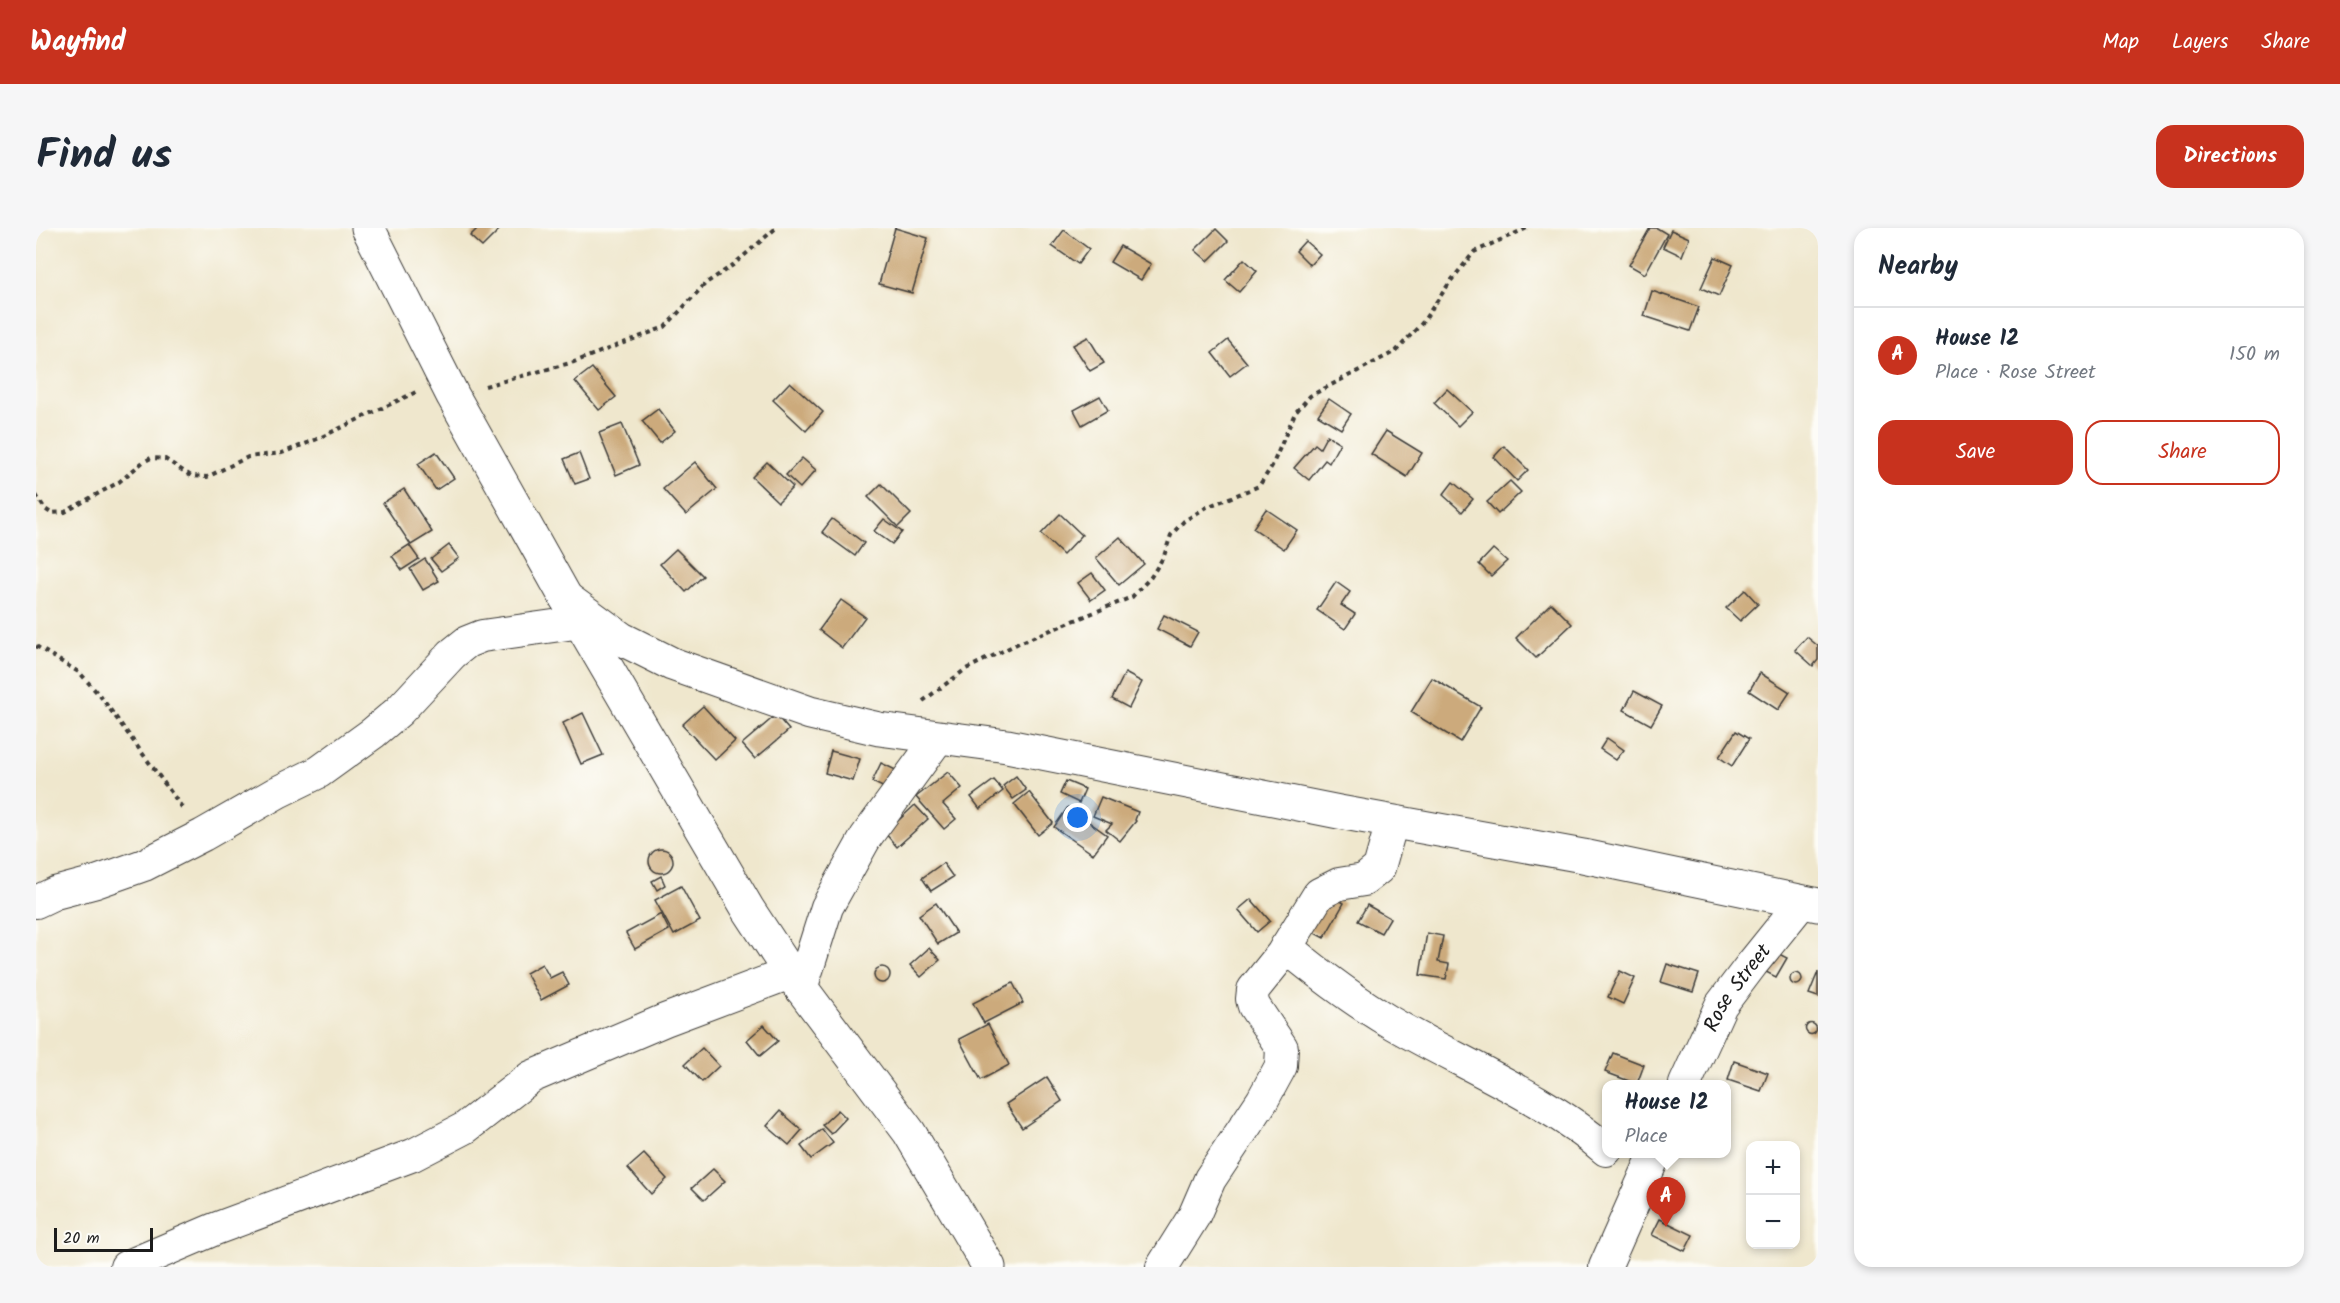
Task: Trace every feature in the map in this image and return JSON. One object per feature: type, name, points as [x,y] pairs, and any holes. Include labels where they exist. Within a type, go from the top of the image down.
[{"type":"street","points":[[368,228],[449,389],[748,909],[795,981],[909,1132],[989,1267]]},
{"type":"street","points":[[36,902],[55,893],[96,882],[144,865],[319,772],[374,734],[399,711],[452,654],[467,642],[574,610],[622,639],[672,664],[810,713],[893,731],[1007,746],[1392,822],[1583,856],[1810,903]]},
{"type":"street","points":[[126,1267],[215,1229],[413,1155],[465,1128],[531,1077],[665,1020],[795,981],[827,908],[860,847],[939,737]]},
{"type":"street","points":[[1162,1267],[1194,1216],[1210,1179],[1262,1101],[1281,1066],[1282,1048],[1261,1020],[1252,999],[1253,990],[1286,947],[1319,894],[1339,884],[1364,880],[1379,868],[1392,822]]},
{"type":"street","name":"Rose Street","points":[[1687,1080],[1721,1005],[1752,963],[1810,903]]},
{"type":"street","points":[[1286,947],[1323,978],[1381,1017],[1530,1099],[1567,1121],[1602,1147]]},
{"type":"street","points":[[1614,1158],[1641,1184]]},
{"type":"street","points":[[1605,1267],[1653,1158]]},
{"type":"path","points":[[36,495],[45,509],[51,513],[65,512],[119,482],[151,458],[165,459],[191,476],[207,477],[248,457],[282,453],[315,440],[404,396],[517,376],[574,362],[665,327],[706,283],[733,265],[776,228]]},
{"type":"path","points":[[893,731],[919,704],[966,669],[1019,643],[1132,597],[1151,578],[1164,556],[1171,535],[1184,521],[1207,507],[1259,486],[1272,466],[1295,413],[1310,396],[1396,351],[1422,324],[1450,282],[1474,252],[1527,228]]},
{"type":"path","points":[[36,646],[80,673],[101,697],[203,835]]},
{"type":"building","points":[[478,228],[501,228],[482,247],[470,236]]},
{"type":"building","points":[[895,228],[928,238],[912,293],[879,284]]},
{"type":"building","points":[[1650,228],[1657,228],[1667,234],[1645,274],[1629,265]]},
{"type":"building","points":[[1216,229],[1228,241],[1208,261],[1195,250]]},
{"type":"building","points":[[1064,230],[1089,249],[1078,264],[1052,246]]},
{"type":"building","points":[[1671,230],[1689,238],[1682,256],[1663,247]]},
{"type":"building","points":[[1305,241],[1320,254],[1310,265],[1296,251]]},
{"type":"building","points":[[1120,246],[1151,264],[1141,280],[1110,262]]},
{"type":"building","points":[[1715,257],[1733,265],[1719,296],[1701,288]]},
{"type":"building","points":[[1244,259],[1257,271],[1239,292],[1225,280]]},
{"type":"building","points":[[1652,291],[1699,307],[1690,331],[1644,316]]},
{"type":"building","points":[[1088,337],[1104,363],[1090,371],[1073,345]]},
{"type":"building","points":[[1228,340],[1247,363],[1230,376],[1212,353]]},
{"type":"building","points":[[592,368],[616,397],[599,410],[575,381]]},
{"type":"building","points":[[790,382],[823,412],[806,431],[773,400]]},
{"type":"building","points":[[1447,389],[1472,412],[1458,426],[1434,403]]},
{"type":"building","points":[[1100,396],[1108,410],[1082,425],[1074,410]]},
{"type":"building","points":[[1329,399],[1351,414],[1341,429],[1318,415]]},
{"type":"building","points":[[658,409],[675,431],[660,443],[642,421]]},
{"type":"building","points":[[622,424],[639,465],[616,475],[599,433]]},
{"type":"building","points":[[1386,431],[1422,453],[1407,477],[1371,454]]},
{"type":"building","points":[[1327,435],[1340,443],[1329,463],[1325,460],[1309,480],[1294,468],[1315,444],[1320,448]]},
{"type":"building","points":[[1504,446],[1528,470],[1517,481],[1494,457]]},
{"type":"building","points":[[436,452],[454,478],[436,490],[418,464]]},
{"type":"building","points":[[579,453],[589,479],[575,484],[564,459]]},
{"type":"building","points":[[802,458],[816,470],[800,488],[786,475]]},
{"type":"building","points":[[695,462],[717,489],[686,515],[663,489]]},
{"type":"building","points":[[767,462],[793,487],[778,502],[752,477]]},
{"type":"building","points":[[1510,481],[1521,492],[1498,514],[1487,502]]},
{"type":"building","points":[[1453,482],[1473,499],[1462,512],[1443,495]]},
{"type":"building","points":[[881,484],[911,514],[898,527],[868,497]]},
{"type":"building","points":[[404,489],[432,532],[411,545],[383,503]]},
{"type":"building","points":[[1266,509],[1297,530],[1284,549],[1253,528]]},
{"type":"building","points":[[1060,514],[1082,535],[1063,555],[1041,534]]},
{"type":"building","points":[[832,519],[864,543],[855,556],[822,532]]},
{"type":"building","points":[[884,519],[902,532],[892,544],[874,531]]},
{"type":"building","points":[[1120,537],[1144,564],[1119,585],[1096,558]]},
{"type":"building","points":[[409,545],[419,559],[402,570],[392,556]]},
{"type":"building","points":[[449,545],[459,558],[441,571],[431,559]]},
{"type":"building","points":[[676,549],[703,576],[686,592],[660,564]]},
{"type":"building","points":[[1493,549],[1507,561],[1491,576],[1479,564]]},
{"type":"building","points":[[425,559],[439,581],[423,590],[410,569]]},
{"type":"building","points":[[1092,573],[1105,590],[1091,600],[1078,583]]},
{"type":"building","points":[[1336,582],[1350,592],[1341,605],[1355,614],[1345,629],[1317,610]]},
{"type":"building","points":[[1745,590],[1758,604],[1740,621],[1726,608]]},
{"type":"building","points":[[841,600],[865,617],[842,648],[819,630]]},
{"type":"building","points":[[1551,603],[1572,624],[1536,658],[1516,638]]},
{"type":"building","points":[[1164,615],[1198,632],[1190,646],[1157,629]]},
{"type":"building","points":[[1807,637],[1818,646],[1818,660],[1813,666],[1795,650]]},
{"type":"building","points":[[1125,673],[1142,682],[1129,708],[1112,699]]},
{"type":"building","points":[[1760,673],[1790,692],[1778,710],[1749,691]]},
{"type":"building","points":[[1432,678],[1481,707],[1460,742],[1411,712]]},
{"type":"building","points":[[1634,691],[1662,706],[1651,725],[1624,710]]},
{"type":"building","points":[[703,706],[735,741],[715,760],[682,725]]},
{"type":"building","points":[[583,713],[603,755],[581,764],[563,723]]},
{"type":"building","points":[[776,715],[789,730],[755,759],[742,744]]},
{"type":"building","points":[[1736,731],[1749,739],[1732,766],[1719,757]]},
{"type":"building","points":[[1607,738],[1624,750],[1616,760],[1600,749]]},
{"type":"building","points":[[831,751],[860,759],[853,781],[825,773]]},
{"type":"building","points":[[881,763],[900,772],[891,791],[872,782]]},
{"type":"building","points":[[948,772],[962,788],[943,804],[956,819],[944,829],[916,797]]},
{"type":"building","points":[[1016,776],[1026,790],[1013,799],[1003,786]]},
{"type":"building","points":[[994,780],[1003,791],[980,809],[971,797]]},
{"type":"building","points":[[1066,781],[1085,789],[1079,803],[1060,794]]},
{"type":"building","points":[[1029,792],[1053,823],[1038,835],[1014,804]]},
{"type":"building","points":[[1101,797],[1138,812],[1136,821],[1120,841],[1106,830],[1112,824],[1093,816]]},
{"type":"building","points":[[915,805],[928,819],[897,847],[885,833]]},
{"type":"building","points":[[1068,807],[1107,835],[1093,854],[1054,827]]},
{"type":"building","points":[[661,849],[669,853],[673,861],[669,869],[661,873],[653,869],[649,861],[653,853]]},
{"type":"building","points":[[943,863],[953,877],[931,891],[922,878]]},
{"type":"building","points":[[661,876],[665,885],[657,890],[652,881]]},
{"type":"building","points":[[681,886],[700,921],[674,935],[655,900]]},
{"type":"building","points":[[1327,893],[1344,903],[1324,938],[1307,929]]},
{"type":"building","points":[[1251,899],[1270,921],[1257,932],[1238,910]]},
{"type":"building","points":[[936,903],[956,933],[938,944],[919,915]]},
{"type":"building","points":[[1367,905],[1390,918],[1381,933],[1358,921]]},
{"type":"building","points":[[661,914],[669,930],[635,949],[626,933]]},
{"type":"building","points":[[1427,933],[1443,936],[1438,962],[1449,964],[1446,979],[1420,975]]},
{"type":"building","points":[[929,948],[940,960],[921,977],[910,965]]},
{"type":"building","points":[[1777,953],[1787,958],[1776,977],[1766,972]]},
{"type":"building","points":[[542,964],[550,978],[562,972],[569,985],[541,1000],[526,973]]},
{"type":"building","points":[[1667,964],[1699,974],[1693,992],[1661,982]]},
{"type":"building","points":[[882,967],[890,975],[882,983],[874,975]]},
{"type":"building","points":[[1620,971],[1635,978],[1623,1004],[1608,997]]},
{"type":"building","points":[[1818,972],[1818,997],[1809,994]]},
{"type":"building","points":[[1798,973],[1802,979],[1798,985],[1794,985],[1790,977]]},
{"type":"building","points":[[1013,983],[1023,1003],[984,1023],[973,1003]]},
{"type":"building","points":[[988,1024],[1009,1065],[981,1080],[959,1039]]},
{"type":"building","points":[[1811,1024],[1815,1025],[1815,1033],[1811,1034],[1807,1033],[1806,1029],[1807,1025]]},
{"type":"building","points":[[764,1025],[778,1041],[760,1056],[747,1040]]},
{"type":"building","points":[[702,1048],[719,1066],[702,1082],[685,1064]]},
{"type":"building","points":[[1613,1053],[1644,1065],[1638,1080],[1626,1080],[1605,1072]]},
{"type":"building","points":[[1734,1061],[1768,1073],[1761,1091],[1728,1080]]},
{"type":"building","points":[[1047,1077],[1062,1101],[1022,1128],[1006,1104]]},
{"type":"building","points":[[838,1110],[846,1118],[831,1134],[822,1125]]},
{"type":"building","points":[[780,1111],[802,1130],[789,1145],[767,1126]]},
{"type":"building","points":[[822,1129],[833,1143],[811,1159],[801,1146]]},
{"type":"building","points":[[644,1154],[667,1179],[651,1194],[628,1168]]},
{"type":"building","points":[[713,1169],[725,1181],[704,1200],[692,1188]]},
{"type":"building","points":[[1660,1219],[1693,1235],[1685,1251],[1652,1235]]},
{"type":"place","name":"House 12","points":[[1666,1227]]}]
